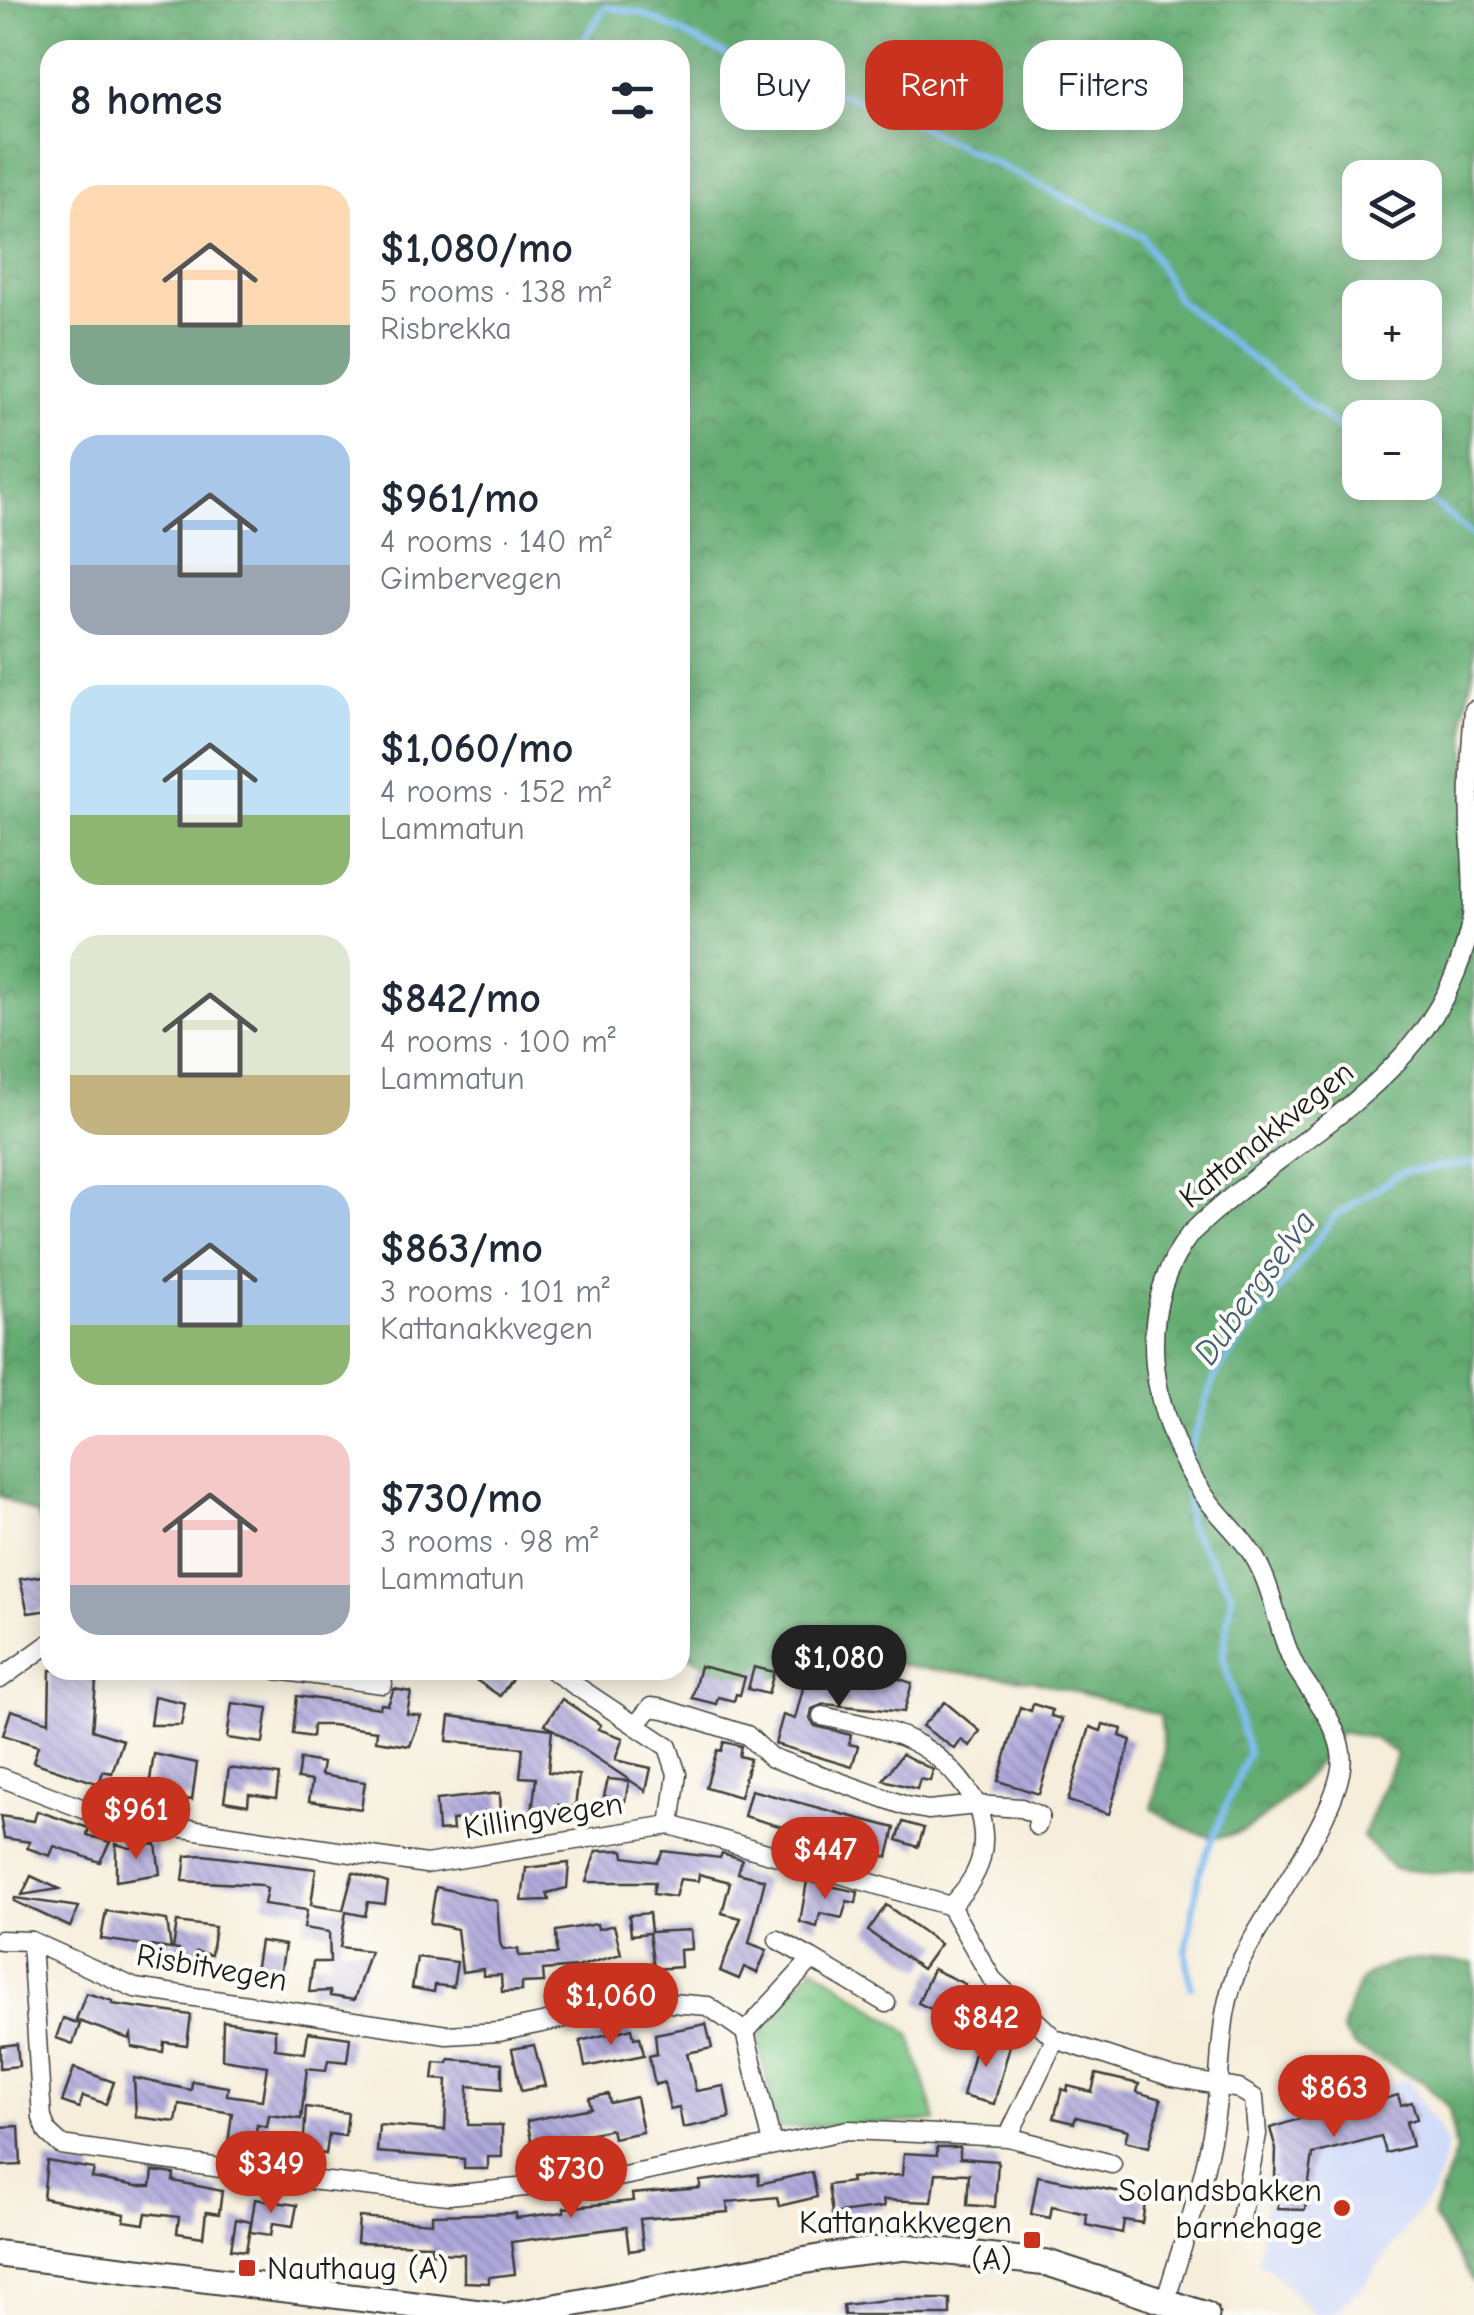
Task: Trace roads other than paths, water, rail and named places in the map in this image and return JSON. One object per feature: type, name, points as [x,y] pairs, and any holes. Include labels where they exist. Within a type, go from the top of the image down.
[{"type":"main road","points":[[512,2315],[824,2257],[905,2247],[1048,2263],[1206,2315]]},
{"type":"main road","points":[[0,2254],[406,2310],[496,2315]]},
{"type":"street","name":"Kattanakkvegen","points":[[1166,2299],[1215,2115],[1220,2032],[1231,1985],[1262,1921],[1332,1802],[1342,1761],[1334,1729],[1282,1637],[1255,1559],[1204,1493],[1170,1432],[1155,1356],[1156,1300],[1168,1267],[1190,1234],[1368,1093],[1419,1039],[1444,1004],[1460,966],[1473,913],[1474,710]]},
{"type":"street","points":[[0,1679],[40,1650]]},
{"type":"street","points":[[353,1680],[383,1684]]},
{"type":"street","points":[[567,1680],[636,1725],[651,1706],[664,1709],[748,1735],[770,1757],[906,1806],[928,1810],[977,1805],[1021,1808],[1040,1816],[1037,1826]]},
{"type":"street","points":[[822,1716],[914,1740],[947,1762],[977,1805],[984,1826],[984,1853],[968,1888],[950,1906],[992,1980],[1055,2039],[1075,2049],[1254,2098],[1258,2113],[1240,2224]]},
{"type":"street","name":"Killingvegen","points":[[636,1725],[668,1748],[676,1760],[670,1824]]},
{"type":"street","name":"Killingvegen","points":[[0,1777],[102,1816],[426,1864],[670,1824],[950,1906]]},
{"type":"street","name":"Risbitvegen","points":[[0,1940],[31,1941],[135,1988],[447,2035],[499,2032],[646,2001],[708,2006],[745,2032]]},
{"type":"street","points":[[778,1940],[886,2003]]},
{"type":"street","points":[[31,1941],[42,2118],[48,2133],[61,2145],[306,2180],[449,2195],[614,2178],[848,2130],[1008,2137],[1112,2164]]},
{"type":"street","points":[[772,2144],[745,2032],[812,1959]]},
{"type":"street","points":[[1008,2137],[1055,2039]]},
{"type":"waterway","points":[[583,40],[606,7],[642,13],[758,71],[875,104],[1142,236],[1178,300],[1342,431]]},
{"type":"waterway","points":[[1429,500],[1474,536]]},
{"type":"waterway","name":"Dubergselva","points":[[1187,1457],[1216,1374],[1335,1216],[1402,1172],[1474,1163]]},
{"type":"waterway","name":"Dubergselva","points":[[1187,1479],[1188,1525],[1232,1593],[1223,1656],[1248,1753],[1200,1869],[1186,1952],[1191,1987]]},
{"type":"place","name":"Solandsbakken barnehage","points":[[1342,2208]]},
{"type":"place","name":"Kattanakkvegen (A)","points":[[1032,2240]]},
{"type":"place","name":"Nauthaug (A)","points":[[247,2268]]}]
